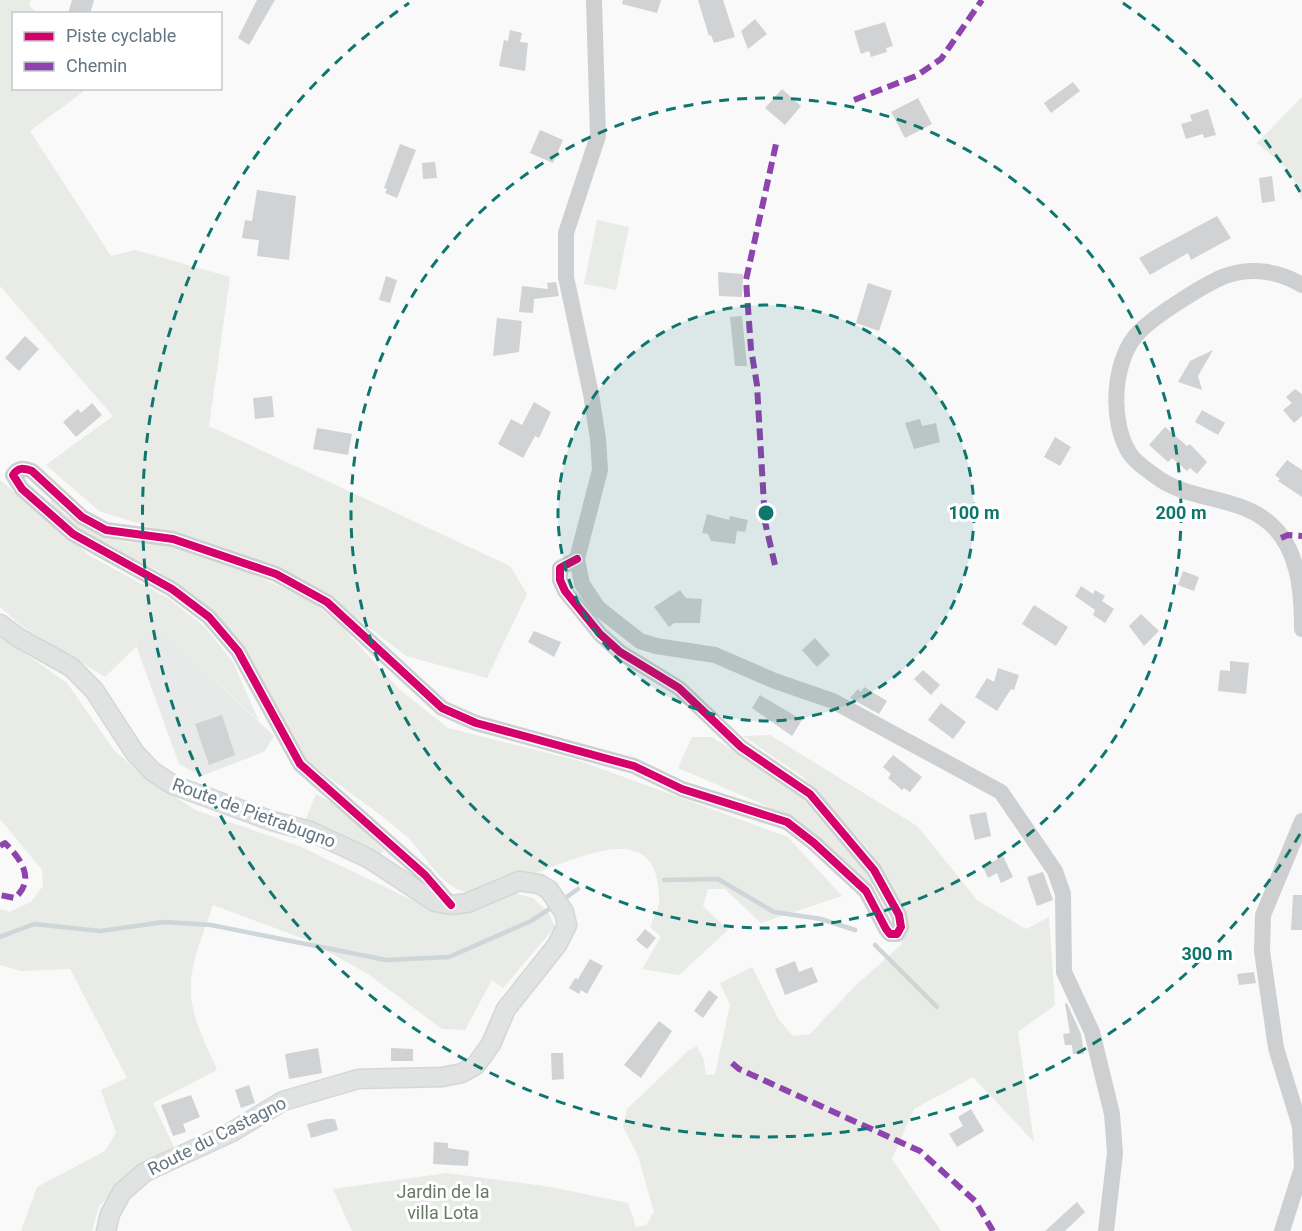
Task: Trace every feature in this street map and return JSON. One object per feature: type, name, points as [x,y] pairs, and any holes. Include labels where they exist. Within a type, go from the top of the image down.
[{"type":"main road","name":"Route de Pietrabugno","points":[[0,624],[18,638],[71,668],[94,690],[135,753],[152,771],[173,785],[272,821],[310,831],[368,858],[435,902],[451,905]]},
{"type":"main road","name":"Route du Castagno","points":[[106,1231],[110,1215],[122,1191],[145,1172],[232,1132],[283,1101],[357,1079],[442,1077],[462,1073],[476,1065],[491,1044],[506,1009],[564,934],[567,925],[564,912],[549,890],[538,884],[519,881],[467,903],[451,905]]},
{"type":"street","points":[[594,0],[598,136],[566,233],[566,277],[591,394],[600,470],[576,559],[582,585],[598,608],[640,640],[656,646],[715,655],[775,681],[833,701],[958,766],[1001,792],[1054,870],[1063,894],[1064,972],[1092,1032],[1112,1114],[1114,1153],[1106,1231]]},
{"type":"street","points":[[1302,285],[1287,276],[1266,271],[1240,272],[1216,280],[1140,331],[1124,353],[1117,380],[1120,431],[1131,455],[1164,482],[1245,509],[1267,520],[1278,533],[1288,548],[1302,588],[1302,629]]},
{"type":"street","points":[[451,905],[425,875],[300,764],[238,651],[209,617],[172,589],[74,534],[22,489],[13,475],[16,470],[23,468],[32,471],[82,517],[106,530],[173,539],[276,574],[327,602],[442,708],[468,720],[634,766],[682,789],[788,822],[866,891],[886,929],[890,934],[897,934],[901,927],[898,915],[874,870],[810,794],[741,747],[679,688],[620,652],[600,634],[565,591],[560,580],[560,568],[576,559]]},
{"type":"street","points":[[1282,1231],[1302,1168],[1300,1126],[1276,1048],[1262,951],[1263,915],[1302,821]]},
{"type":"shaded area","points":[[156,625],[274,736],[264,752],[201,776],[179,764],[136,645]]},
{"type":"green space","points":[[0,0],[31,0],[29,5],[36,12],[12,12],[12,90],[86,90],[30,131],[111,256],[135,250],[230,277],[209,426],[510,566],[527,594],[487,678],[406,656],[325,593],[267,564],[99,511],[46,465],[113,416],[0,286]]},
{"type":"green space","points":[[1302,97],[1302,200],[1290,171],[1257,143]]},
{"type":"green space","points":[[597,220],[629,227],[616,290],[584,284]]},
{"type":"green space","points":[[0,480],[90,556],[168,598],[205,627],[233,662],[259,721],[157,626],[105,677],[23,627],[0,607]]},
{"type":"green space","points":[[52,500],[66,515],[92,531],[125,542],[165,544],[241,569],[312,601],[341,626],[399,689],[448,728],[580,761],[788,837],[842,896],[761,923],[725,889],[708,889],[703,906],[728,930],[679,975],[642,969],[661,937],[650,927],[659,904],[657,879],[650,862],[638,852],[623,849],[605,850],[494,885],[467,892],[457,889],[441,877],[406,836],[303,756],[187,591],[157,570],[106,548],[77,531],[49,503]]},
{"type":"green space","points":[[0,636],[67,683],[114,750],[141,774],[195,810],[299,846],[425,906],[514,893],[533,898],[548,912],[555,927],[503,988],[492,980],[465,1030],[442,1029],[368,974],[307,940],[213,905],[195,958],[191,991],[197,1022],[217,1070],[153,1103],[174,1147],[130,1174],[99,1206],[92,1231],[21,1231],[37,1187],[105,1151],[116,1133],[101,1090],[127,1078],[70,969],[21,971],[0,965],[0,909],[9,912],[31,902],[43,886],[42,870],[0,819]]},
{"type":"green space","name":"Jardin de la villa Lota","points":[[770,735],[917,826],[978,901],[1026,929],[1049,917],[1055,1005],[1018,1032],[1034,1142],[973,1077],[914,1109],[892,1159],[941,1231],[352,1231],[333,1189],[447,1173],[551,1187],[628,1203],[636,1227],[646,1225],[654,1212],[638,1156],[623,1127],[627,1109],[689,1050],[697,1046],[704,1060],[706,1075],[715,1074],[730,1005],[720,983],[752,967],[779,1020],[793,1036],[810,1034],[855,986],[901,945],[904,930],[897,897],[869,850],[803,777],[743,736]]},
{"type":"green space","points":[[692,737],[712,737],[793,788],[875,882],[870,886],[804,826],[760,803],[678,768]]},
{"type":"green space","points":[[316,794],[341,808],[384,851],[379,855],[305,821]]},
{"type":"building","points":[[72,0],[94,0],[91,12],[69,12]]},
{"type":"building","points":[[257,0],[275,0],[249,45],[238,38]]},
{"type":"building","points":[[623,0],[661,0],[657,13],[622,4]]},
{"type":"building","points":[[698,0],[723,0],[735,37],[714,43],[711,35],[709,36]]},
{"type":"building","points":[[755,19],[767,34],[748,49],[741,31]]},
{"type":"building","points":[[885,22],[893,46],[886,48],[887,52],[871,57],[869,51],[861,54],[854,31]]},
{"type":"building","points":[[510,30],[522,33],[520,42],[528,43],[525,71],[499,66],[504,40],[508,41]]},
{"type":"building","points":[[1073,82],[1080,91],[1051,113],[1044,103]]},
{"type":"building","points":[[782,89],[801,106],[785,125],[765,108]]},
{"type":"building","points":[[918,98],[932,124],[905,138],[891,112]]},
{"type":"building","points":[[1208,109],[1216,135],[1204,138],[1203,134],[1186,139],[1181,124],[1192,121],[1190,115]]},
{"type":"building","points":[[540,130],[563,140],[553,163],[530,153]]},
{"type":"building","points":[[400,144],[416,150],[397,198],[385,193],[387,189],[384,188]]},
{"type":"building","points":[[435,162],[437,178],[423,179],[422,163]]},
{"type":"building","points":[[1272,176],[1275,201],[1262,203],[1259,178]]},
{"type":"building","points":[[257,190],[296,196],[289,260],[257,256],[259,240],[242,238],[245,220],[252,221]]},
{"type":"building","points":[[1217,216],[1231,238],[1191,260],[1188,253],[1150,275],[1139,258]]},
{"type":"building","points":[[718,272],[743,274],[742,297],[719,296]]},
{"type":"building","points":[[386,276],[397,280],[390,303],[379,300]]},
{"type":"building","points":[[556,282],[559,296],[534,299],[533,313],[519,312],[522,286],[548,289],[547,283]]},
{"type":"building","points":[[868,283],[892,291],[879,331],[856,323]]},
{"type":"building","points":[[742,316],[747,366],[735,366],[730,317]]},
{"type":"building","points":[[497,318],[522,321],[519,352],[493,356]]},
{"type":"building","points":[[25,336],[39,349],[19,371],[5,358]]},
{"type":"building","points":[[1213,350],[1198,376],[1202,390],[1178,382],[1190,361]]},
{"type":"building","points":[[1295,389],[1302,394],[1302,416],[1294,423],[1283,410],[1292,403],[1286,397]]},
{"type":"building","points":[[272,396],[274,417],[255,419],[253,398]]},
{"type":"building","points":[[534,402],[551,412],[539,438],[535,436],[523,458],[498,444],[511,419],[522,425]]},
{"type":"building","points":[[92,403],[102,415],[76,437],[63,422],[78,409],[81,413]]},
{"type":"building","points":[[1202,410],[1225,423],[1218,435],[1195,422]]},
{"type":"building","points":[[920,419],[922,426],[936,423],[940,442],[914,449],[905,423]]},
{"type":"building","points":[[1165,427],[1187,446],[1190,444],[1207,462],[1197,474],[1190,468],[1187,471],[1172,458],[1168,462],[1149,445]]},
{"type":"building","points":[[317,428],[352,434],[348,455],[313,449]]},
{"type":"building","points":[[1055,437],[1071,447],[1060,466],[1044,457]]},
{"type":"building","points":[[1287,460],[1302,470],[1302,497],[1278,481],[1280,479],[1275,475]]},
{"type":"building","points":[[707,514],[729,520],[730,516],[748,520],[745,532],[737,531],[735,544],[711,541],[708,534],[702,533]]},
{"type":"building","points":[[1183,571],[1199,577],[1194,591],[1178,585]]},
{"type":"building","points":[[1081,586],[1093,594],[1095,590],[1105,596],[1102,601],[1114,609],[1105,623],[1093,615],[1095,610],[1075,596]]},
{"type":"building","points":[[680,590],[686,598],[702,599],[700,623],[674,623],[669,627],[654,607]]},
{"type":"building","points":[[1034,605],[1068,627],[1056,646],[1022,624]]},
{"type":"building","points":[[1141,614],[1159,631],[1144,646],[1129,626]]},
{"type":"building","points":[[534,631],[561,642],[554,657],[528,642]]},
{"type":"building","points":[[815,638],[830,655],[817,667],[802,650]]},
{"type":"building","points":[[1230,661],[1249,663],[1246,694],[1218,691],[1220,670],[1230,671]]},
{"type":"building","points":[[998,668],[1019,675],[1014,690],[1011,689],[997,711],[975,697],[987,678],[994,682]]},
{"type":"building","points":[[923,670],[940,685],[931,695],[914,679]]},
{"type":"building","points":[[864,687],[887,701],[879,714],[850,698],[858,689],[861,692]]},
{"type":"building","points":[[760,695],[802,720],[792,736],[752,708]]},
{"type":"building","points":[[941,703],[966,722],[953,739],[928,720]]},
{"type":"building","points":[[222,715],[235,755],[209,765],[195,724]]},
{"type":"building","points":[[893,755],[922,777],[910,792],[904,788],[902,790],[888,778],[891,774],[883,767]]},
{"type":"building","points":[[986,812],[991,836],[975,840],[969,815]]},
{"type":"building","points":[[1003,856],[1013,877],[1001,883],[997,873],[988,878],[983,867]]},
{"type":"building","points":[[1043,872],[1053,900],[1037,906],[1027,877]]},
{"type":"building","points":[[1293,895],[1302,895],[1302,930],[1291,930]]},
{"type":"building","points":[[645,929],[656,938],[647,949],[636,940]]},
{"type":"building","points":[[590,959],[603,966],[587,994],[581,990],[579,994],[569,988],[575,978],[578,979]]},
{"type":"building","points":[[795,961],[799,972],[812,967],[818,982],[785,995],[775,969]]},
{"type":"building","points":[[1254,972],[1256,983],[1239,985],[1237,974]]},
{"type":"building","points":[[709,990],[718,997],[703,1018],[694,1011]]},
{"type":"building","points":[[1067,1003],[1081,1034],[1084,1054],[1073,1054],[1072,1045],[1065,1045],[1063,1034],[1070,1033],[1065,1004]]},
{"type":"building","points":[[659,1021],[672,1031],[641,1078],[624,1065]]},
{"type":"building","points":[[318,1048],[322,1073],[289,1079],[285,1054]]},
{"type":"building","points":[[391,1048],[413,1049],[413,1061],[391,1061]]},
{"type":"building","points":[[551,1053],[563,1053],[564,1079],[552,1080]]},
{"type":"building","points":[[249,1085],[255,1103],[241,1108],[235,1090]]},
{"type":"building","points":[[191,1095],[200,1117],[183,1124],[186,1132],[173,1136],[161,1105]]},
{"type":"building","points":[[971,1109],[984,1131],[957,1147],[949,1134],[963,1126],[958,1117]]},
{"type":"building","points":[[335,1119],[338,1130],[311,1138],[307,1124]]},
{"type":"building","points":[[434,1142],[448,1143],[448,1148],[469,1151],[468,1166],[433,1164]]},
{"type":"building","points":[[1077,1202],[1085,1212],[1065,1231],[1045,1231]]},
{"type":"waterway","points":[[664,880],[718,879],[774,912],[821,919],[855,930]]},
{"type":"waterway","points":[[561,901],[578,889]]},
{"type":"waterway","points":[[0,937],[34,924],[100,931],[164,922],[211,925],[386,960],[449,957],[531,921],[554,906]]},
{"type":"waterway","points":[[875,945],[937,1007]]},
{"type":"marked path","points":[[854,100],[916,76],[941,59],[982,0]]},
{"type":"marked path","points":[[775,565],[765,522],[757,385],[751,349],[746,280],[776,144]]},
{"type":"marked path","points":[[1281,538],[1288,535],[1302,536]]},
{"type":"marked path","points":[[0,846],[5,843],[11,849],[21,862],[25,876],[25,884],[15,898],[0,895]]},
{"type":"marked path","points":[[732,1063],[739,1069],[920,1151],[975,1201],[993,1231]]},
{"type":"cycle path","points":[[451,905],[425,875],[300,764],[238,651],[209,617],[172,589],[73,534],[22,489],[13,475],[21,469],[32,471],[82,517],[106,530],[173,539],[276,574],[327,602],[442,708],[476,723],[634,766],[682,789],[787,822],[814,843],[866,891],[886,929],[890,934],[897,934],[901,927],[899,915],[874,870],[810,794],[741,747],[679,688],[620,652],[600,634],[565,591],[560,580],[560,568],[577,559]]}]
